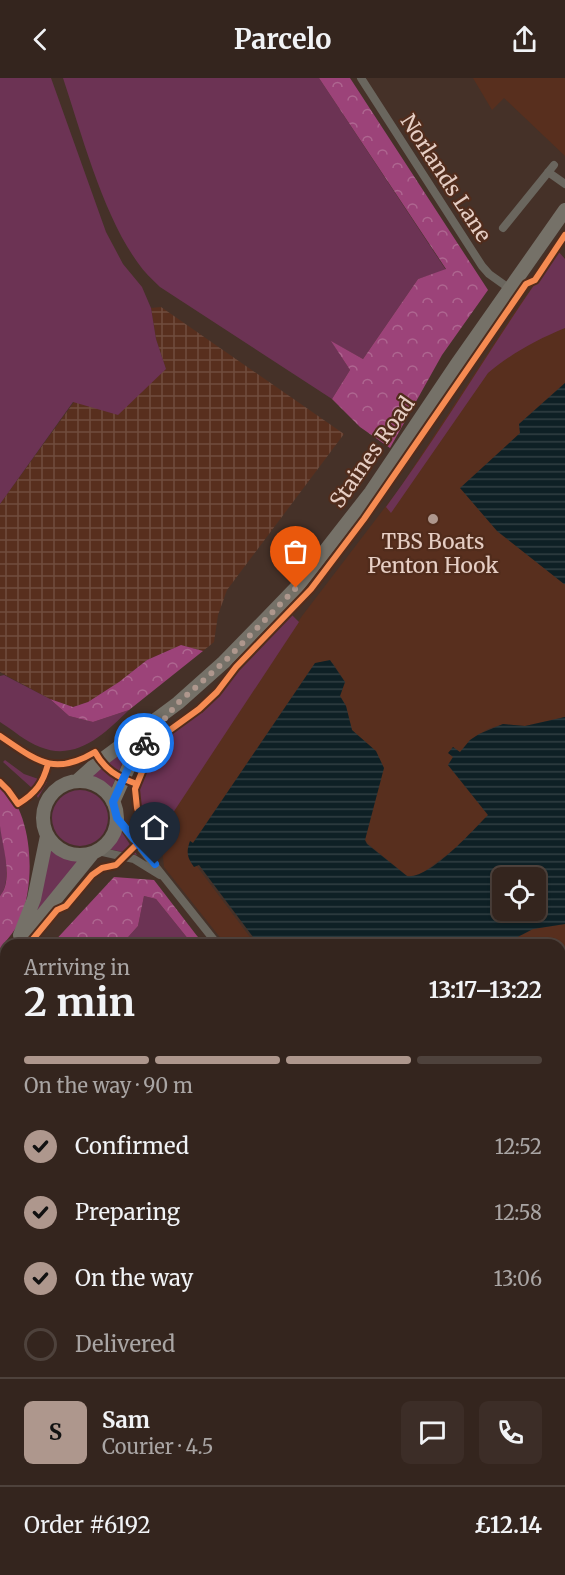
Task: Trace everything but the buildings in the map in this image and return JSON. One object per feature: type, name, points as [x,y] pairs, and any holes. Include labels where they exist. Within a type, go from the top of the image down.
[{"type":"main road","name":"Staines Road","points":[[77,781],[96,764],[178,703],[224,662],[284,601],[321,558],[371,492],[565,210]]},
{"type":"main road","name":"Staines Road","points":[[113,802],[134,755],[178,703]]},
{"type":"main road","points":[[18,939],[34,899],[47,836],[43,815],[48,799],[60,787],[77,781],[98,786],[107,792],[113,802],[117,818],[112,837],[95,852],[21,939]]},
{"type":"main road","points":[[47,836],[54,844],[71,854],[95,852]]},
{"type":"street","name":"Norlands Lane","points":[[361,78],[482,266],[510,289]]},
{"type":"street","points":[[503,228],[551,169],[565,184]]},
{"type":"street","points":[[117,818],[213,939]]},
{"type":"street","points":[[95,852],[134,859],[165,879]]},
{"type":"shaded area","points":[[0,78],[51,78],[106,232],[123,264],[142,287],[151,308],[156,339],[166,369],[118,415],[73,402],[0,504]]},
{"type":"shaded area","points":[[63,78],[319,78],[446,270],[418,279],[363,359],[332,342],[350,370],[332,399],[160,287],[143,269],[114,222],[86,149]]},
{"type":"shaded area","points":[[473,78],[565,78],[565,156],[504,98],[492,110]]},
{"type":"shaded area","points":[[558,251],[565,259],[565,383],[519,424],[520,433],[497,531],[565,584],[565,717],[525,726],[503,724],[488,729],[470,740],[460,753],[452,747],[453,757],[448,765],[488,815],[465,841],[440,860],[420,875],[407,876],[365,840],[383,768],[352,730],[346,706],[340,696],[345,682],[333,663],[315,663],[193,843],[190,841],[194,866],[196,865],[252,939],[221,939],[164,867],[160,831],[302,616],[399,489],[515,311]]},
{"type":"shaded area","points":[[558,251],[565,259],[565,328],[544,337],[506,359],[488,373],[391,513],[386,507]]},
{"type":"shaded area","points":[[161,307],[344,434],[227,590],[218,615],[214,642],[203,651],[181,645],[147,660],[88,702],[73,707],[50,699],[0,672],[0,504],[74,402],[166,369],[156,339],[151,308]]},
{"type":"shaded area","points":[[289,612],[299,622],[161,831],[162,849],[140,821],[135,798],[139,777],[154,750],[170,730],[199,709],[217,692],[236,667]]},
{"type":"shaded area","points":[[4,675],[50,699],[69,716],[93,722],[129,710],[89,743],[66,751],[53,751],[35,745],[0,722],[0,676]]},
{"type":"shaded area","points":[[129,748],[111,789],[91,776]]},
{"type":"shaded area","points":[[5,760],[24,774],[47,782],[38,798],[33,789],[3,762]]},
{"type":"shaded area","points":[[80,790],[91,792],[100,798],[106,807],[108,818],[106,829],[100,838],[91,844],[80,846],[69,844],[60,838],[54,829],[52,818],[54,807],[60,798],[69,792]]},
{"type":"shaded area","points":[[0,824],[7,872],[4,889],[0,896]]},
{"type":"shaded area","points":[[121,831],[137,855],[108,849]]},
{"type":"shaded area","points":[[51,848],[70,859],[81,860],[31,922]]},
{"type":"shaded area","points":[[144,896],[156,899],[188,939],[126,939],[138,926]]},
{"type":"shaded area","points":[[565,924],[565,939],[514,939],[533,929]]},
{"type":"green space","points":[[319,78],[350,78],[488,290],[442,355],[390,448],[360,427],[332,399],[350,370],[331,341],[363,359],[418,279],[446,269]]},
{"type":"green space","points":[[181,645],[203,651],[129,710],[93,722],[69,716],[50,699],[73,707],[88,702],[147,660]]},
{"type":"green space","points":[[0,782],[11,795],[19,810],[25,828],[30,865],[26,902],[21,918],[7,939],[0,939],[0,896],[4,889],[7,872],[0,826]]},
{"type":"green space","points":[[114,877],[154,880],[199,939],[188,939],[156,899],[144,896],[138,926],[126,939],[57,939]]},
{"type":"water","points":[[565,383],[564,584],[497,531],[460,488],[520,433],[519,424]]},
{"type":"water","points":[[330,660],[345,682],[340,696],[346,706],[352,730],[376,751],[384,768],[365,840],[407,876],[416,875],[438,862],[462,842],[488,815],[448,765],[453,757],[448,753],[453,747],[460,752],[470,740],[479,734],[503,724],[525,726],[565,717],[565,924],[533,929],[514,939],[254,939],[199,865],[194,867],[188,854],[190,841],[193,843],[315,663]]},
{"type":"cycle path","points":[[33,939],[57,910],[66,906],[92,875],[102,868],[116,865],[146,835],[137,808],[135,789],[146,762],[154,750],[170,730],[199,709],[217,692],[236,667],[311,589],[364,519],[526,284],[535,280],[565,235]]},
{"type":"cycle path","points":[[0,736],[35,758],[56,764],[68,763],[95,752],[112,772],[137,784]]},
{"type":"cycle path","points":[[0,782],[18,804],[38,787],[48,764]]},
{"type":"way so far","points":[[144,743],[178,703],[224,662],[296,588]]},
{"type":"place","name":"TBS Boats Penton Hook","points":[[433,519]]},
{"type":"route","points":[[144,743],[134,755],[113,802],[117,818],[155,864]]}]
